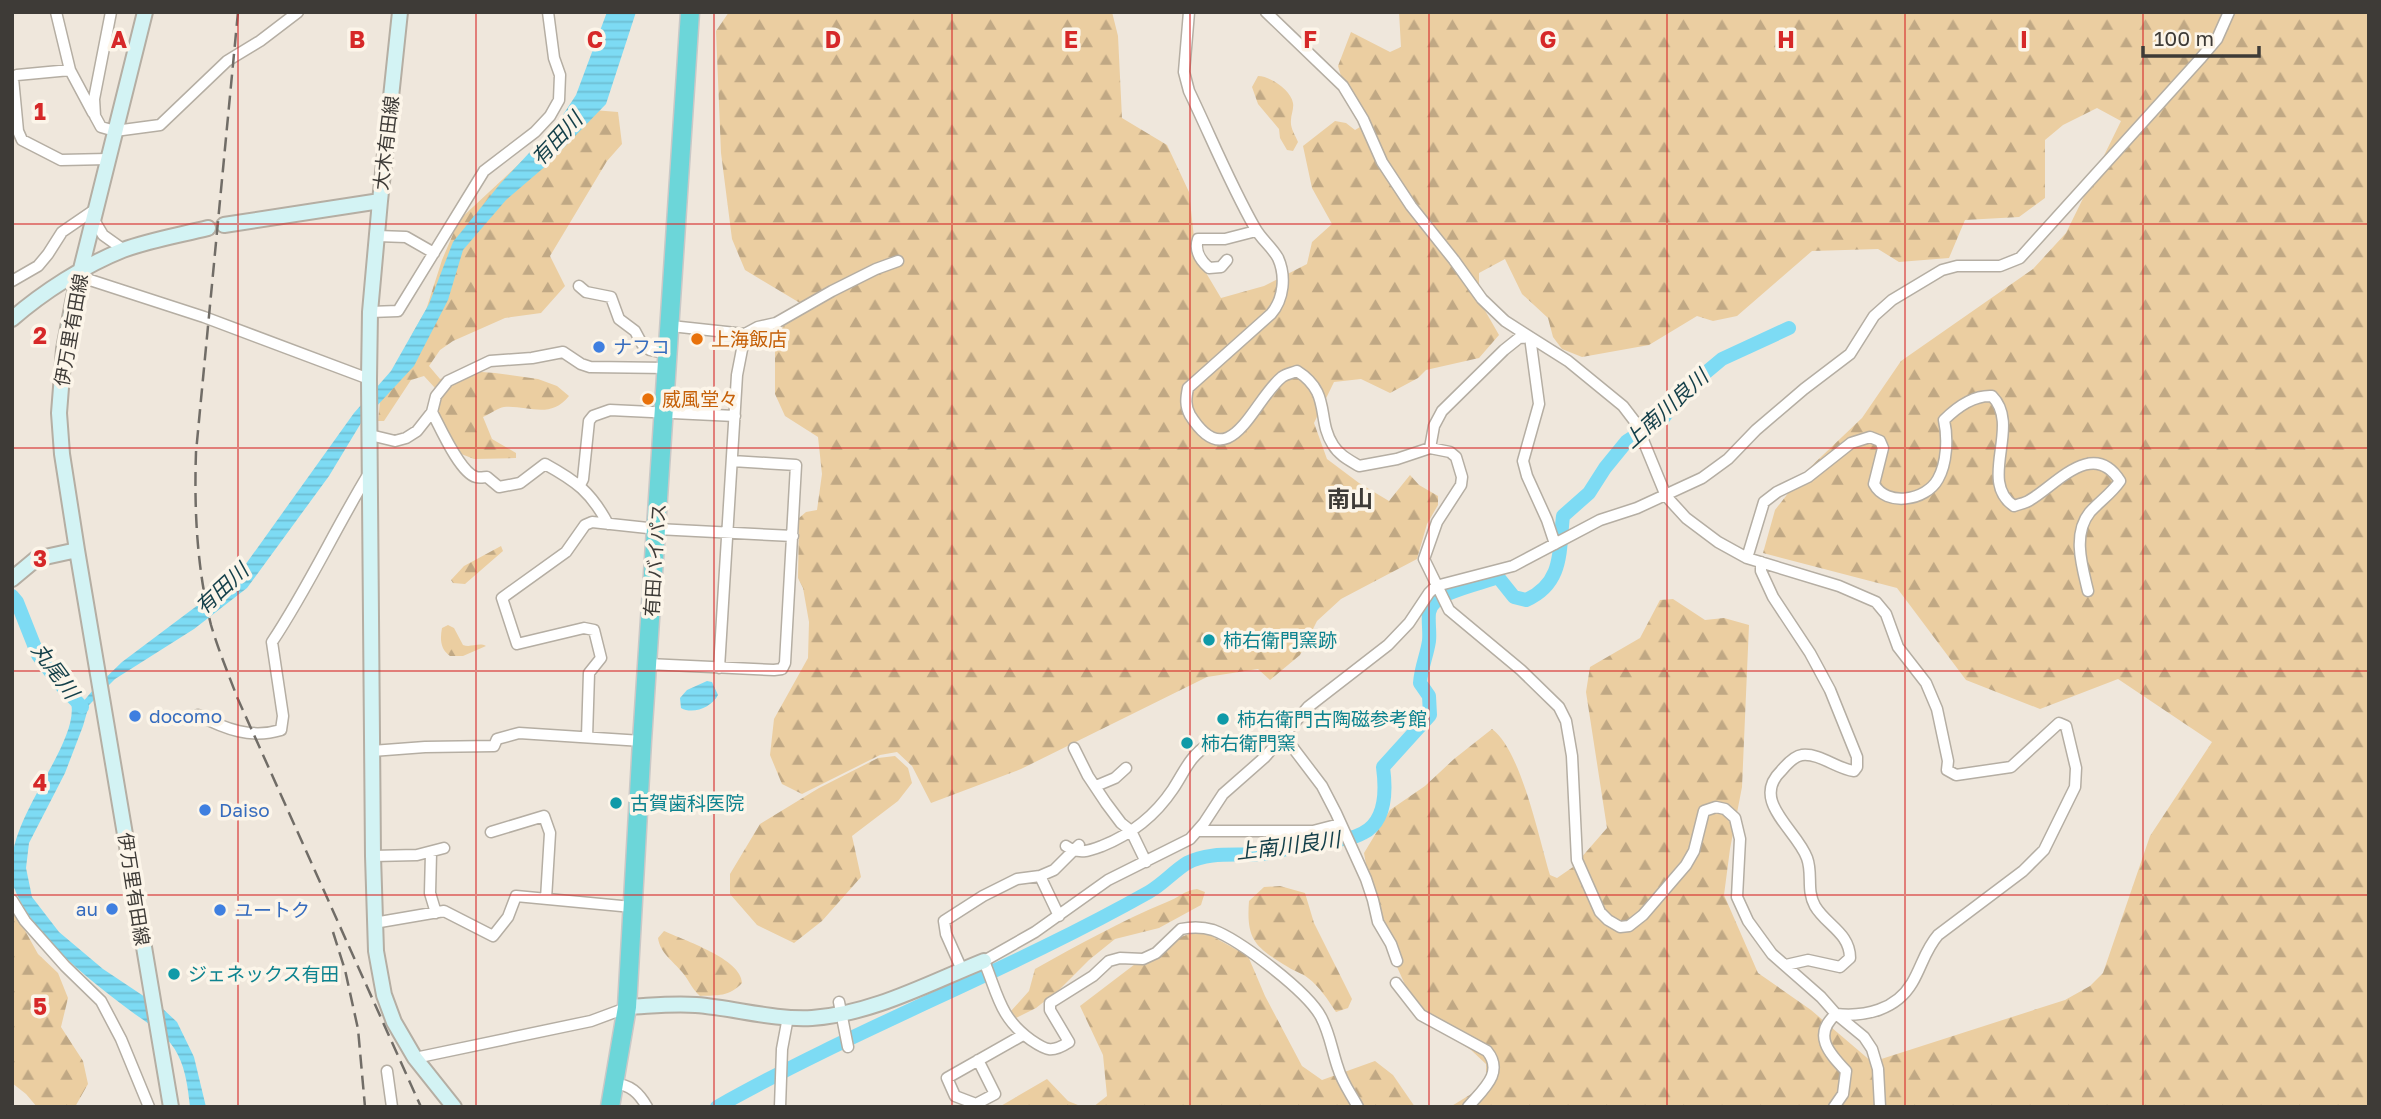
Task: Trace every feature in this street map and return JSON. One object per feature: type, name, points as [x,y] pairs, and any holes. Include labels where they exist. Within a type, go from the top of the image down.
[{"type":"highway","name":"有田バイパス","points":[[610,1107],[627,1007],[690,12]]},
{"type":"main road","name":"伊万里有田線","points":[[145,12],[64,349],[59,414],[62,454],[77,550],[171,1107]]},
{"type":"main road","name":"大木有田線","points":[[225,225],[380,201],[400,12]]},
{"type":"main road","points":[[380,201],[370,312],[369,379],[374,923],[379,974],[394,1022],[415,1058],[454,1107]]},
{"type":"main road","points":[[12,319],[52,287],[124,250],[208,228]]},
{"type":"main road","points":[[12,579],[36,559],[77,550]]},
{"type":"main road","points":[[627,1007],[673,1003],[811,1018],[840,1008],[876,1004],[985,963]]},
{"type":"street","points":[[56,12],[69,70],[102,127],[115,131],[160,125],[227,61],[260,41],[298,12]]},
{"type":"street","points":[[95,116],[96,86],[111,12]]},
{"type":"street","points":[[370,312],[398,311],[484,172],[536,132],[550,116],[559,100],[560,75],[548,12]]},
{"type":"street","points":[[1189,12],[1184,72],[1189,91],[1256,231],[1277,257],[1282,273],[1280,303],[1188,388],[1188,410],[1196,424],[1208,436],[1230,438],[1240,431],[1282,377],[1297,371],[1310,379],[1318,392],[1331,443],[1343,457],[1359,466],[1397,459],[1430,448],[1450,452],[1459,463],[1462,477],[1456,496],[1437,522],[1424,559],[1449,610],[1521,670],[1559,707],[1566,721],[1572,756],[1577,860],[1600,912],[1620,927],[1629,926],[1643,915],[1686,865],[1694,851],[1704,811],[1716,807],[1725,809],[1735,818],[1740,831],[1737,897],[1755,933],[1772,954],[1864,1037],[1872,1049],[1878,1069],[1880,1107]]},
{"type":"street","points":[[1266,12],[1346,89],[1382,162],[1411,206],[1482,299],[1505,321],[1568,361],[1623,405],[1636,423],[1666,496],[1686,518],[1718,542],[1747,558],[1839,586],[1876,602],[1886,614],[1898,647],[1926,683],[1937,709],[1948,761],[1947,770],[1956,775],[2011,767],[2048,730],[2059,723],[2066,726],[2077,768],[2075,787],[2044,850],[2023,871],[1938,935],[1928,946],[1902,997],[1884,1009],[1856,1016],[1836,1014],[1826,1023],[1824,1040],[1831,1055],[1846,1071],[1843,1094],[1833,1107]]},
{"type":"street","points":[[1358,1107],[1338,1069],[1332,1040],[1320,1014],[1298,990],[1240,944],[1208,929],[1181,929],[1156,953],[1143,959],[1120,958],[1109,961],[1093,976],[1050,1003],[1050,1010],[1069,1042],[1058,1049],[1041,1049],[1007,1020],[985,963],[1059,916],[1101,884],[1179,846],[1197,831],[1223,794],[1265,757],[1308,707],[1388,645],[1409,623],[1429,593],[1440,594],[1513,566],[1600,520],[1666,496],[1702,478],[1728,459],[1766,422],[1850,354],[1874,316],[1892,300],[1942,270],[1957,266],[2000,266],[2020,258],[2200,60],[2217,39],[2229,12]]},
{"type":"street","points":[[69,70],[17,75],[13,78],[18,131],[22,141],[61,160],[108,159]]},
{"type":"street","points":[[12,281],[38,266],[62,232],[95,214],[103,235],[124,250]]},
{"type":"street","points":[[1227,260],[1221,267],[1209,268],[1201,261],[1197,251],[1198,239],[1226,239],[1256,231]]},
{"type":"street","points":[[377,236],[406,237],[434,253]]},
{"type":"street","points":[[671,326],[745,334],[758,327],[776,323],[852,281],[898,261]]},
{"type":"street","points":[[81,272],[90,280],[204,317],[369,379]]},
{"type":"street","points":[[579,286],[586,292],[607,294],[611,297],[619,319],[635,331],[642,344],[668,361]]},
{"type":"street","points":[[719,668],[737,375],[745,334]]},
{"type":"street","points":[[1430,448],[1434,426],[1442,411],[1504,350],[1519,338],[1530,337]]},
{"type":"street","points":[[1530,337],[1539,404],[1523,461],[1555,544]]},
{"type":"street","points":[[370,435],[395,441],[406,438],[417,431],[432,412],[436,396],[448,381],[490,361],[533,358],[563,352],[590,367],[668,361]]},
{"type":"street","points":[[1747,558],[1764,502],[1777,492],[1808,477],[1861,439],[1870,437],[1880,441],[1883,448],[1874,481],[1881,494],[1894,498],[1912,498],[1931,489],[1943,466],[1946,444],[1944,420],[1954,410],[1981,395],[1992,396],[2003,414],[2000,485],[2007,501],[2014,506],[2031,500],[2063,474],[2087,464],[2100,465],[2114,471],[2120,481],[2084,522],[2080,547],[2088,591]]},
{"type":"street","points":[[580,485],[583,480],[589,421],[593,416],[610,410],[735,416]]},
{"type":"street","points":[[432,412],[455,454],[475,477],[487,477],[499,487],[520,483],[545,464],[580,485],[595,500],[608,524]]},
{"type":"street","points":[[648,664],[775,670],[782,669],[785,663],[796,465],[732,461]]},
{"type":"street","points":[[198,715],[224,729],[245,733],[272,733],[281,730],[282,702],[272,642],[296,605],[340,520],[369,472]]},
{"type":"street","points":[[587,737],[589,673],[601,659],[594,630],[584,628],[517,644],[502,598],[566,552],[585,525],[592,522],[793,536]]},
{"type":"street","points":[[1761,562],[1761,571],[1773,597],[1810,653],[1830,690],[1857,757],[1854,771],[1813,756],[1801,755],[1772,780],[1769,796],[1776,812],[1802,845],[1809,862],[1810,894],[1816,908],[1841,933],[1850,954],[1850,958],[1840,968],[1808,960],[1786,965]]},
{"type":"street","points":[[372,751],[494,746],[497,739],[519,733],[642,741]]},
{"type":"street","points":[[1284,736],[1322,786],[1366,879],[1378,922],[1397,961]]},
{"type":"street","points":[[962,970],[946,934],[944,921],[1017,878],[1040,876],[1060,866],[1073,848],[1091,850],[1131,831],[1153,815],[1173,789],[1189,761],[1196,752],[1210,743],[1210,739]]},
{"type":"street","points":[[1074,748],[1088,776],[1114,814],[1131,831],[1146,862]]},
{"type":"street","points":[[1096,786],[1115,778],[1126,768]]},
{"type":"street","points":[[491,832],[544,816],[550,833],[546,900]]},
{"type":"street","points":[[1197,831],[1313,831],[1340,824]]},
{"type":"street","points":[[373,856],[431,853],[444,848]]},
{"type":"street","points":[[431,853],[430,893],[436,913]]},
{"type":"street","points":[[1040,876],[1059,916]]},
{"type":"street","points":[[374,923],[444,911],[493,936],[508,917],[516,896],[632,907]]},
{"type":"street","points":[[12,900],[25,921],[101,1001],[121,1040],[149,1107]]},
{"type":"street","points":[[1396,984],[1421,1015],[1487,1051],[1493,1058],[1493,1077],[1468,1107]]},
{"type":"street","points":[[415,1058],[591,1021],[627,1007]]},
{"type":"street","points":[[840,1008],[848,1047]]},
{"type":"street","points":[[780,1107],[782,1049],[788,1017]]},
{"type":"street","points":[[978,1060],[995,1094],[975,1104],[956,1096],[947,1078],[978,1060],[1023,1035]]},
{"type":"street","points":[[387,1071],[391,1107]]},
{"type":"street","points":[[614,1084],[629,1087],[640,1095],[647,1107]]},
{"type":"green space","points":[[729,12],[1112,12],[1118,36],[1122,118],[1167,145],[1189,192],[1196,256],[1221,298],[1264,286],[1307,264],[1312,242],[1332,224],[1312,188],[1303,146],[1335,121],[1346,123],[1355,130],[1370,121],[1341,76],[1338,66],[1351,32],[1390,52],[1401,47],[1399,12],[2369,12],[2369,1107],[1450,1107],[1486,1085],[1486,1064],[1471,1050],[1420,1018],[1375,918],[1364,853],[1390,810],[1425,786],[1492,729],[1512,756],[1520,775],[1550,875],[1557,878],[1573,867],[1607,828],[1586,692],[1590,667],[1640,638],[1660,600],[1673,599],[1705,620],[1724,618],[1749,625],[1742,787],[1724,895],[1758,973],[1811,1010],[1872,1062],[2065,1000],[2090,986],[2103,973],[2150,836],[2212,742],[2118,679],[2040,709],[1966,680],[1897,588],[1763,553],[1775,510],[1803,474],[1862,418],[1901,361],[2033,269],[2066,233],[2121,121],[2097,108],[2063,125],[2045,140],[2045,198],[2019,217],[1965,220],[1949,258],[1899,262],[1878,249],[1812,251],[1737,316],[1713,321],[1697,316],[1649,345],[1582,357],[1562,349],[1553,337],[1548,318],[1522,294],[1505,259],[1479,273],[1479,300],[1499,335],[1479,358],[1426,370],[1418,378],[1390,393],[1361,379],[1334,382],[1314,423],[1327,459],[1389,501],[1410,475],[1419,485],[1438,496],[1438,505],[1427,524],[1417,559],[1341,599],[1317,621],[1300,655],[1270,680],[1258,669],[1207,677],[1021,769],[931,803],[912,766],[897,752],[880,755],[802,794],[782,784],[770,755],[774,719],[808,658],[809,622],[803,588],[798,578],[799,518],[806,512],[817,510],[822,474],[818,437],[785,416],[775,394],[775,338],[800,303],[745,270],[732,239],[721,153],[716,31]]},
{"type":"green space","points":[[1258,76],[1268,78],[1279,85],[1291,98],[1291,126],[1298,142],[1293,151],[1287,150],[1280,138],[1279,129],[1258,104],[1252,87]]},
{"type":"green space","points":[[581,109],[618,112],[622,144],[607,161],[550,256],[565,286],[541,313],[505,318],[453,341],[440,350],[429,366],[440,379],[468,371],[495,373],[538,379],[557,386],[569,396],[554,408],[546,410],[504,407],[483,417],[492,439],[516,453],[516,458],[474,459],[451,450],[431,418],[435,388],[424,376],[411,380],[384,421],[378,421],[380,401],[413,352],[412,334],[426,310],[442,260],[459,220]]},
{"type":"green space","points":[[501,546],[503,551],[465,584],[453,583],[451,580],[464,566]]},
{"type":"green space","points":[[448,625],[454,628],[463,645],[486,646],[463,656],[450,656],[444,650],[441,640],[442,628]]},
{"type":"green space","points":[[895,756],[908,768],[912,783],[898,801],[852,836],[861,877],[822,921],[794,943],[757,925],[730,894],[730,874],[760,824],[819,788],[878,758]]},
{"type":"green space","points":[[1280,886],[1305,893],[1314,923],[1352,999],[1348,1008],[1336,1012],[1324,994],[1306,976],[1260,948],[1251,934],[1249,901],[1264,887]]},
{"type":"green space","points":[[1197,889],[1205,892],[1201,905],[1159,928],[1115,939],[1036,1008],[1016,1018],[1011,1011],[1029,991],[1035,969],[1116,925],[1185,892]]},
{"type":"green space","points":[[12,907],[38,954],[58,973],[68,998],[61,1027],[83,1061],[88,1084],[75,1107],[37,1107],[12,1083]]},
{"type":"green space","points":[[664,931],[722,958],[739,974],[742,983],[728,993],[700,996],[661,948],[658,938]]},
{"type":"green space","points":[[1194,932],[1210,935],[1248,956],[1265,996],[1302,1066],[1322,1080],[1375,1061],[1393,1075],[1415,1107],[1093,1107],[1107,1096],[1103,1055],[1080,1006],[1143,958],[1161,956],[1181,937]]},
{"type":"green space","points":[[1047,1079],[1068,1101],[1083,1107],[999,1107]]},
{"type":"water","name":"有田川","points":[[607,12],[636,12],[606,104],[548,164],[506,200],[463,250],[448,300],[414,366],[361,423],[329,476],[247,588],[194,629],[115,679],[89,705],[65,773],[29,843],[26,868],[32,897],[59,932],[103,969],[163,1009],[177,1022],[194,1057],[206,1107],[190,1107],[183,1067],[169,1041],[95,984],[62,954],[46,938],[21,903],[13,885],[12,864],[22,822],[66,737],[71,718],[71,702],[82,703],[122,662],[238,575],[354,413],[391,371],[429,304],[453,242],[500,184],[559,121],[576,95]]},
{"type":"water","points":[[707,681],[712,682],[718,695],[715,699],[696,710],[681,708],[680,698],[687,690]]},
{"type":"waterway","name":"上南川良川","points":[[717,1107],[824,1051],[1096,921],[1149,892],[1182,866],[1196,859],[1214,855],[1273,852],[1312,842],[1351,838],[1371,828],[1377,821],[1383,804],[1383,767],[1430,715],[1429,696],[1420,683],[1429,641],[1429,613],[1432,606],[1447,594],[1498,577],[1514,597],[1526,600],[1538,593],[1553,575],[1557,564],[1563,516],[1589,493],[1627,441],[1664,417],[1679,395],[1722,359],[1789,328]]},
{"type":"waterway","name":"丸尾川","points":[[12,596],[17,602],[38,655],[82,707]]},
{"type":"railway","points":[[238,12],[196,452],[196,517],[202,582],[211,625],[237,697],[421,1107]]},
{"type":"railway","points":[[333,932],[345,970],[358,1029],[365,1107]]},
{"type":"place","name":"上海飯店","points":[[697,339]]},
{"type":"place","name":"ナフコ","points":[[599,347]]},
{"type":"place","name":"威風堂々","points":[[648,399]]},
{"type":"place","name":"柿右衛門窯跡","points":[[1209,640]]},
{"type":"place","name":"docomo","points":[[135,716]]},
{"type":"place","name":"柿右衛門古陶磁参考館","points":[[1223,719]]},
{"type":"place","name":"柿右衛門窯","points":[[1187,743]]},
{"type":"place","name":"古賀歯科医院","points":[[616,803]]},
{"type":"place","name":"Daiso","points":[[205,810]]},
{"type":"place","name":"au","points":[[112,909]]},
{"type":"place","name":"ユートク","points":[[220,910]]},
{"type":"place","name":"ジェネックス有田","points":[[174,974]]},
{"type":"district","name":"南山","points":[[1350,499]]}]
